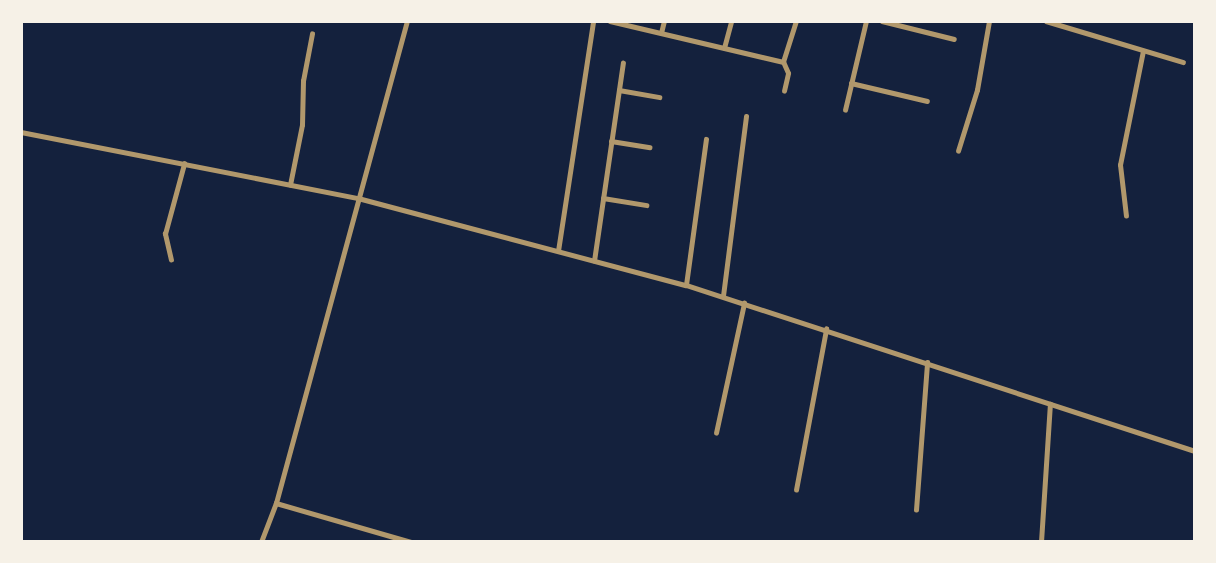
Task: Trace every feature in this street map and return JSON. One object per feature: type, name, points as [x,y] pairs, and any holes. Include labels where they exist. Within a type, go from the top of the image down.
[{"type":"street","points":[[261,542],[275,503],[407,21]]},
{"type":"street","points":[[558,251],[593,21]]},
{"type":"street","points":[[610,21],[783,62]]},
{"type":"street","points":[[662,33],[664,21]]},
{"type":"street","points":[[724,48],[731,21]]},
{"type":"street","points":[[784,91],[788,73],[783,62],[796,21]]},
{"type":"street","points":[[845,110],[866,21]]},
{"type":"street","points":[[882,21],[954,39]]},
{"type":"street","points":[[958,151],[983,64],[989,21]]},
{"type":"street","points":[[1046,21],[1183,62]]},
{"type":"street","points":[[290,185],[302,125],[303,81],[312,34]]},
{"type":"street","points":[[1126,216],[1120,165],[1143,51]]},
{"type":"street","points":[[594,261],[623,63]]},
{"type":"street","points":[[851,83],[927,101]]},
{"type":"street","points":[[619,90],[659,97]]},
{"type":"street","points":[[723,296],[746,116]]},
{"type":"street","points":[[21,132],[358,198],[686,285],[1195,451]]},
{"type":"street","points":[[686,285],[706,139]]},
{"type":"street","points":[[611,141],[650,147]]},
{"type":"street","points":[[171,260],[165,234],[184,164]]},
{"type":"street","points":[[603,198],[646,205]]},
{"type":"street","points":[[716,433],[744,303]]},
{"type":"street","points":[[796,490],[826,329]]},
{"type":"street","points":[[916,510],[928,362]]},
{"type":"street","points":[[1041,542],[1050,404]]},
{"type":"street","points":[[275,503],[411,542]]}]
